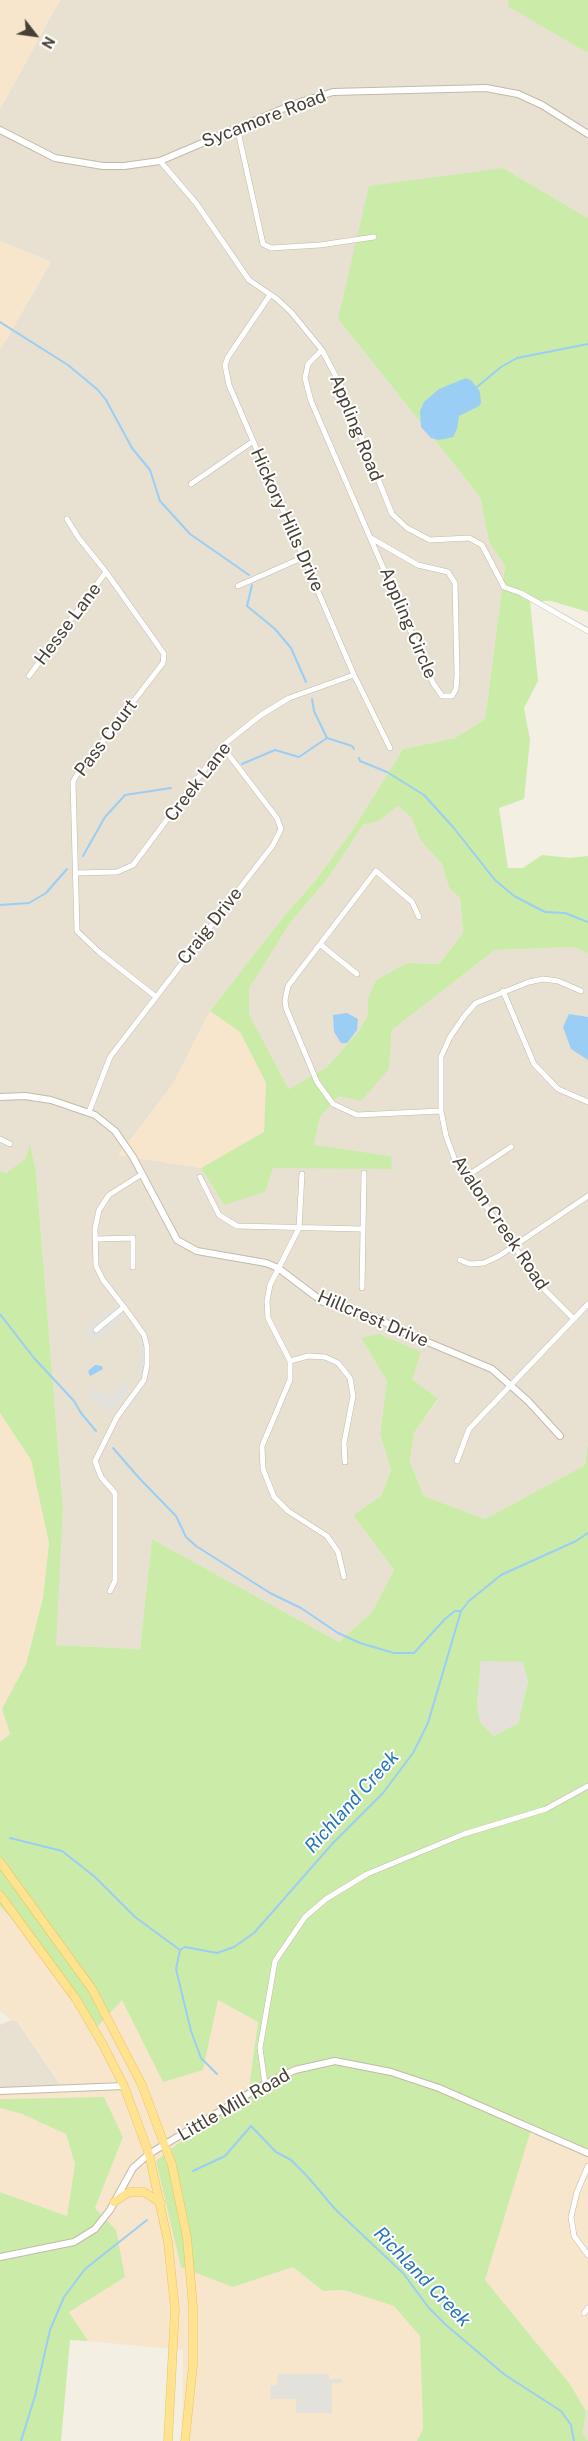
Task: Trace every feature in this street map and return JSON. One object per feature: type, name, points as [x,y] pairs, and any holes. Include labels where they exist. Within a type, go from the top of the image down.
[{"type":"main road","points":[[0,1862],[92,1989],[142,2085],[172,2164],[185,2230],[192,2291],[193,2365],[186,2441]]},
{"type":"main road","points":[[0,1895],[76,1999],[102,2043],[124,2086],[150,2154],[168,2242],[175,2309],[168,2441]]},
{"type":"main road","points":[[114,2202],[128,2192],[144,2192],[160,2203]]},
{"type":"street","name":"Sycamore Road","points":[[0,130],[31,148],[54,158],[75,163],[124,166],[160,160],[294,104],[334,92],[400,92],[486,88],[518,94],[542,105],[588,134]]},
{"type":"street","points":[[237,127],[263,244],[271,248],[320,245],[374,237]]},
{"type":"street","name":"Appling Road","points":[[160,160],[196,203],[249,280],[291,312],[322,350],[342,388],[392,514],[407,528],[430,540],[469,538],[482,545],[504,587],[522,593],[588,631]]},
{"type":"street","name":"Hickory Hills Drive","points":[[270,295],[228,357],[226,365],[229,385],[354,675],[390,748]]},
{"type":"street","name":"Appling Circle","points":[[322,350],[308,364],[305,378],[311,401],[433,683],[442,696],[452,696],[456,689],[457,675],[455,583],[448,572],[418,565],[371,538]]},
{"type":"street","points":[[191,484],[252,442]]},
{"type":"street","name":"Pass Court","points":[[67,519],[78,537],[106,572],[164,654],[163,663],[73,782],[77,931],[155,996]]},
{"type":"street","points":[[238,586],[304,557]]},
{"type":"street","name":"Hesse Lane","points":[[29,676],[106,572]]},
{"type":"street","name":"Creek Lane","points":[[75,873],[117,872],[132,865],[222,746],[261,716],[289,698],[354,675]]},
{"type":"street","name":"Craig Drive","points":[[89,1112],[110,1057],[272,845],[281,829],[277,818],[222,746]]},
{"type":"street","points":[[419,917],[412,902],[376,871],[288,986],[285,1000],[286,1008],[314,1074],[327,1098],[341,1110],[357,1115],[441,1111]]},
{"type":"street","points":[[321,945],[357,974]]},
{"type":"street","name":"Avalon Creek Road","points":[[573,1318],[543,1288],[467,1176],[456,1164],[446,1136],[441,1111],[441,1057],[450,1037],[464,1015],[476,1003],[543,979],[558,981],[581,991]]},
{"type":"street","points":[[503,992],[534,1064],[558,1090],[588,1102]]},
{"type":"street","name":"Hillcrest Drive","points":[[0,1097],[25,1096],[51,1100],[89,1112],[106,1122],[115,1131],[142,1174],[177,1240],[197,1251],[266,1263],[278,1268],[323,1302],[379,1320],[492,1369],[560,1436]]},
{"type":"street","points":[[0,1139],[10,1144]]},
{"type":"street","points":[[467,1176],[511,1147]]},
{"type":"street","points":[[362,1288],[364,1173]]},
{"type":"street","points":[[110,1591],[114,1581],[114,1493],[101,1477],[95,1461],[117,1416],[144,1380],[147,1365],[147,1347],[144,1335],[103,1280],[96,1266],[96,1239],[99,1210],[109,1195],[142,1174]]},
{"type":"street","points":[[302,1174],[299,1228],[270,1285],[266,1301],[268,1318],[290,1361],[290,1380],[262,1446],[263,1469],[274,1497],[288,1511],[327,1536],[338,1552],[344,1577]]},
{"type":"street","points":[[200,1177],[219,1215],[236,1226],[362,1229]]},
{"type":"street","points":[[460,1260],[470,1264],[484,1263],[514,1246],[588,1196]]},
{"type":"street","points":[[96,1239],[133,1238],[133,1267]]},
{"type":"street","points":[[457,1461],[469,1429],[588,1304]]},
{"type":"street","points":[[96,1330],[124,1307]]},
{"type":"street","points":[[290,1361],[308,1356],[325,1358],[338,1363],[350,1378],[353,1396],[344,1442],[345,1462]]},
{"type":"street","points":[[265,2084],[260,2048],[275,1961],[304,1917],[326,1899],[367,1874],[464,1834],[546,1809],[588,1786]]},
{"type":"street","name":"Little Mill Road","points":[[0,2257],[74,2242],[95,2229],[134,2168],[150,2154],[265,2084],[295,2070],[335,2061],[361,2064],[439,2088],[588,2153]]},
{"type":"street","points":[[0,2092],[124,2086]]},
{"type":"street","points":[[588,2166],[577,2192],[571,2217],[574,2236],[588,2254]]},
{"type":"shaded area","points":[[0,0],[60,0],[0,109]]},
{"type":"shaded area","points":[[60,0],[508,0],[510,7],[588,53],[588,218],[503,168],[338,319],[480,497],[489,542],[505,566],[485,719],[455,738],[403,749],[352,831],[315,881],[284,916],[210,1011],[173,1084],[119,1155],[201,1168],[224,1205],[273,1168],[391,1168],[391,1156],[314,1146],[320,1117],[339,1096],[389,1069],[392,1030],[495,950],[575,947],[588,954],[588,1441],[585,1465],[485,1519],[424,1496],[410,1462],[414,1433],[438,1400],[361,1338],[387,1381],[380,1434],[391,1470],[381,1496],[353,1515],[394,1570],[372,1612],[339,1642],[152,1539],[140,1649],[55,1645],[63,1508],[36,1172],[30,1145],[25,1159],[6,1173],[0,1171],[0,350],[51,262],[0,241],[0,109]]},
{"type":"shaded area","points":[[0,241],[51,262],[0,350]]},
{"type":"shaded area","points":[[398,806],[412,818],[420,840],[442,864],[449,888],[460,898],[463,933],[439,964],[407,963],[376,980],[368,998],[368,1015],[358,1032],[327,1067],[289,1089],[249,1014],[249,989],[290,923],[328,878],[363,825],[379,821]]},
{"type":"shaded area","points":[[210,1011],[240,1032],[266,1083],[264,1132],[201,1168],[118,1155],[173,1084]]},
{"type":"shaded area","points":[[115,1304],[125,1316],[95,1342],[84,1330]]},
{"type":"shaded area","points":[[142,1339],[145,1357],[142,1376],[137,1375],[140,1356],[138,1340]]},
{"type":"shaded area","points":[[122,1382],[130,1389],[110,1413],[88,1394],[95,1386],[109,1398]]},
{"type":"shaded area","points":[[0,1413],[31,1460],[49,1542],[43,1598],[26,1664],[2,1709],[10,1734],[0,1742]]},
{"type":"shaded area","points":[[481,1660],[523,1662],[528,1682],[518,1723],[494,1736],[480,1722],[477,1705]]},
{"type":"shaded area","points":[[0,1906],[21,1928],[96,2026],[122,1999],[203,2070],[218,2000],[258,2022],[249,2087],[156,2161],[233,2287],[293,2267],[323,2291],[344,2290],[394,2305],[420,2336],[423,2429],[417,2441],[182,2441],[183,2350],[88,2341],[69,2312],[116,2230],[95,2208],[123,2137],[104,2097],[0,2099],[0,2093],[64,2089],[18,2021],[11,2020],[0,2011]]},
{"type":"shaded area","points":[[11,2020],[17,2021],[64,2090],[0,2093],[0,2025]]},
{"type":"shaded area","points":[[0,2108],[22,2114],[66,2134],[75,2164],[67,2216],[0,2192]]},
{"type":"shaded area","points":[[532,2127],[588,2151],[588,2409],[586,2411],[570,2384],[485,2280]]},
{"type":"shaded area","points":[[278,2374],[329,2374],[329,2379],[342,2379],[342,2383],[332,2383],[332,2413],[296,2413],[296,2399],[270,2399],[271,2385],[277,2385]]},
{"type":"shaded area","points":[[588,2409],[588,2441],[583,2435],[586,2411]]},
{"type":"green space","points":[[508,0],[588,0],[588,53],[509,7]]},
{"type":"green space","points":[[503,168],[588,218],[588,612],[551,601],[530,601],[538,681],[524,708],[530,740],[524,799],[499,808],[508,868],[523,868],[542,855],[570,858],[588,856],[588,954],[575,947],[495,950],[392,1030],[389,1069],[361,1101],[339,1096],[320,1117],[314,1145],[391,1156],[392,1169],[273,1168],[265,1192],[224,1205],[201,1168],[264,1132],[266,1083],[240,1032],[210,1011],[284,916],[315,881],[352,831],[403,749],[455,738],[485,719],[505,566],[489,542],[480,497],[338,319],[369,186]],"holes":[[[398,806],[412,818],[420,840],[442,864],[449,888],[460,898],[463,933],[439,964],[407,963],[376,980],[368,998],[368,1015],[358,1032],[327,1067],[289,1089],[249,1014],[249,989],[290,923],[328,878],[363,825],[379,821]]]},
{"type":"green space","points":[[30,1144],[36,1172],[63,1508],[56,1645],[140,1649],[152,1539],[339,1642],[372,1612],[394,1570],[353,1515],[381,1496],[391,1470],[380,1434],[387,1381],[361,1338],[379,1334],[421,1352],[412,1379],[438,1399],[414,1433],[410,1462],[424,1496],[485,1519],[585,1465],[588,1441],[588,2151],[532,2127],[485,2280],[570,2384],[586,2411],[583,2434],[588,2441],[417,2441],[423,2429],[420,2336],[394,2306],[344,2290],[323,2291],[293,2267],[233,2287],[181,2267],[156,2161],[249,2087],[258,2022],[218,2000],[203,2070],[163,2082],[122,2000],[97,2027],[21,1928],[0,1906],[0,1742],[10,1734],[2,1709],[26,1664],[43,1598],[49,1543],[31,1460],[0,1413],[0,1171],[6,1173],[25,1159]],"holes":[[[481,1661],[523,1662],[528,1682],[518,1723],[494,1736],[480,1722],[477,1705]]]},
{"type":"green space","points":[[104,2097],[123,2137],[95,2208],[116,2230],[125,2277],[69,2312],[88,2341],[70,2340],[61,2441],[0,2441],[0,2192],[67,2216],[75,2164],[66,2134],[22,2114],[0,2108],[0,2099]]},
{"type":"water","points":[[466,378],[472,381],[480,392],[481,403],[479,406],[459,416],[457,429],[453,437],[439,440],[431,438],[421,427],[420,411],[424,402],[439,389]]},
{"type":"water","points":[[347,1013],[358,1019],[357,1030],[347,1043],[341,1043],[334,1032],[333,1015]]},
{"type":"water","points":[[569,1014],[588,1017],[588,1060],[571,1049],[563,1027]]},
{"type":"water","points":[[95,1365],[102,1366],[103,1369],[90,1376],[88,1371]]},
{"type":"waterway","points":[[0,322],[68,365],[98,390],[106,400],[132,448],[150,470],[160,501],[190,534],[249,575]]},
{"type":"waterway","points":[[477,387],[501,367],[517,358],[588,344]]},
{"type":"waterway","points":[[252,585],[247,606],[275,629],[291,648],[306,682]]},
{"type":"waterway","points":[[312,699],[314,711],[327,738],[352,746],[354,749]]},
{"type":"waterway","points":[[242,764],[275,750],[299,757],[327,738]]},
{"type":"waterway","points":[[359,758],[360,761],[387,772],[424,795],[453,827],[495,880],[514,896],[545,912],[565,913],[588,922]]},
{"type":"waterway","points":[[83,856],[105,817],[125,795],[171,788]]},
{"type":"waterway","points":[[0,905],[29,903],[46,893],[67,869]]},
{"type":"waterway","points":[[0,1314],[34,1358],[74,1401],[96,1431]]},
{"type":"waterway","points":[[113,1448],[176,1516],[186,1537],[196,1546],[270,1593],[301,1608],[338,1633],[360,1643],[394,1653],[414,1653],[445,1619],[455,1611],[461,1611]]},
{"type":"waterway","name":"Richland Creek","points":[[180,1950],[185,1947],[217,1953],[234,1947],[254,1933],[333,1843],[383,1793],[413,1753],[428,1723],[461,1611],[469,1601],[501,1575],[576,1541],[588,1533]]},
{"type":"waterway","points":[[10,1838],[62,1851],[95,1877],[135,1917],[180,1950]]},
{"type":"waterway","name":"Richland Creek","points":[[180,1950],[176,1969],[191,2031],[201,2058],[217,2074]]},
{"type":"waterway","name":"Richland Creek","points":[[193,2171],[225,2156],[251,2126],[276,2152],[291,2160],[335,2209],[403,2273],[429,2308],[446,2325],[505,2375],[561,2411],[571,2425],[574,2441]]},
{"type":"waterway","points":[[21,2441],[35,2396],[50,2330],[64,2297],[85,2269],[147,2220]]}]
